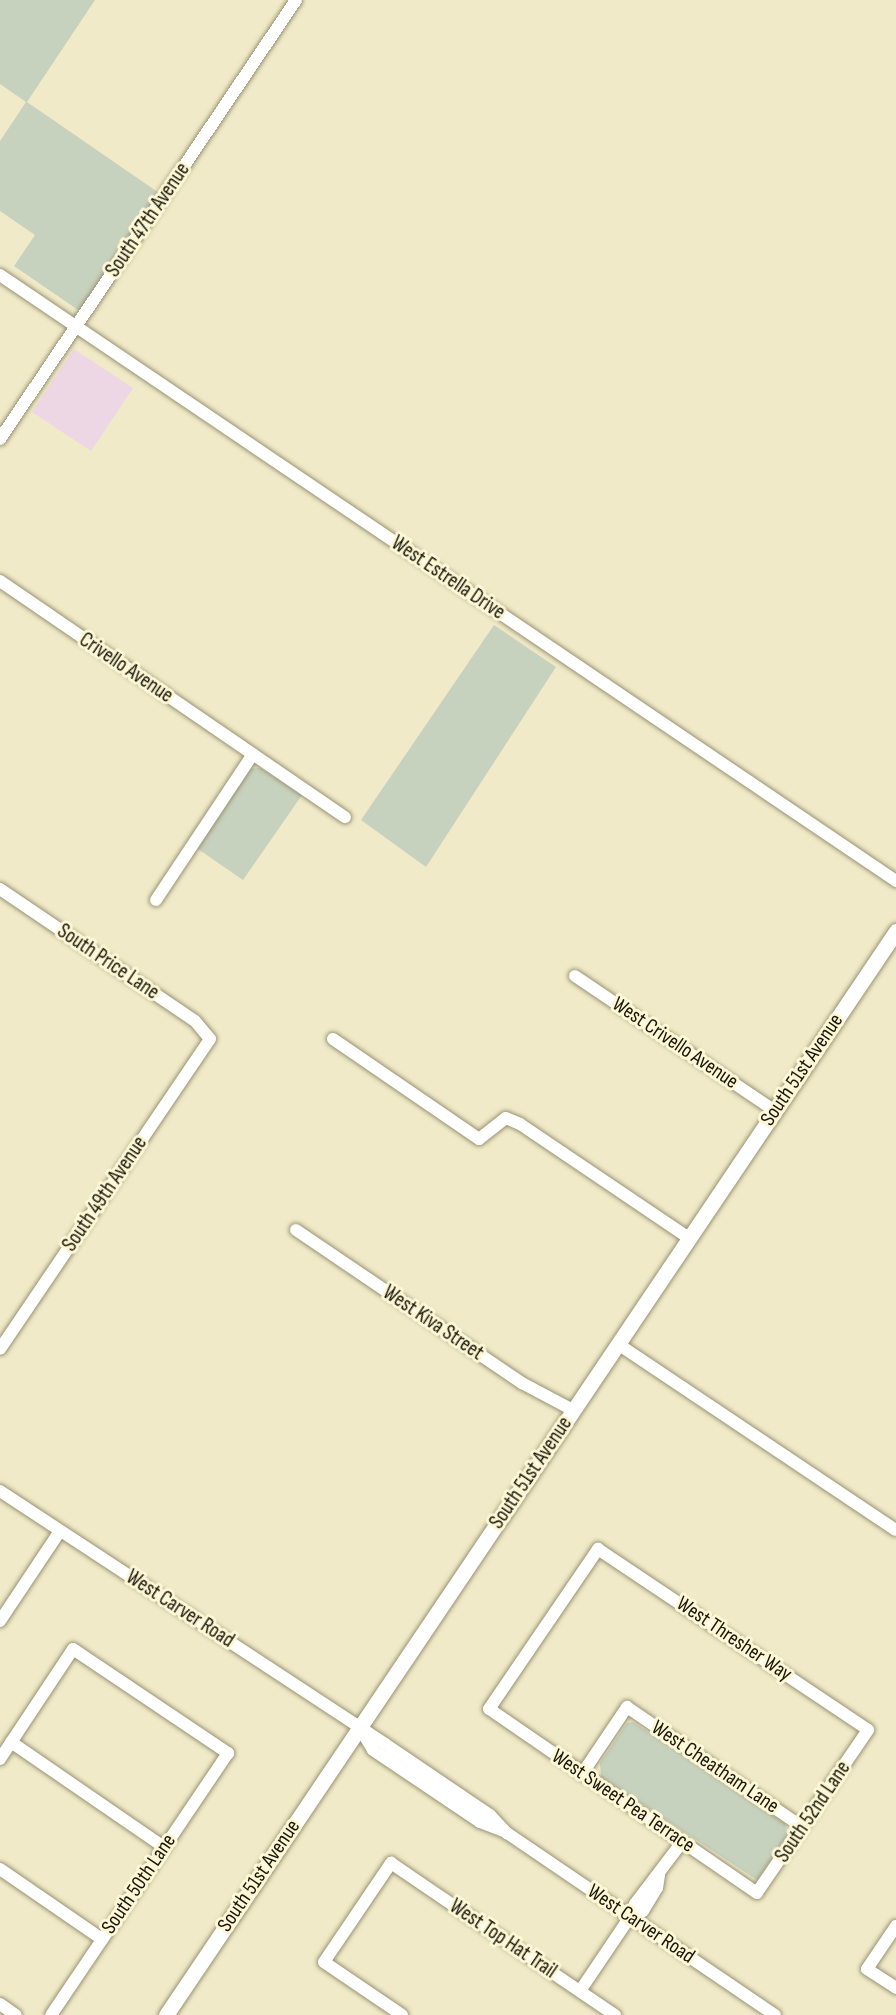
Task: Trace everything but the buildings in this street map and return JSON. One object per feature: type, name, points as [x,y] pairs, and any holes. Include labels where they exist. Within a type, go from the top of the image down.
[{"type":"main road","name":"South 51st Avenue","points":[[166,2015],[896,931]]},
{"type":"street","name":"South 47th Avenue","points":[[0,439],[296,0]]},
{"type":"street","name":"West Estrella Drive","points":[[0,275],[896,881]]},
{"type":"street","name":"Crivello Avenue","points":[[0,581],[253,754]]},
{"type":"street","points":[[156,900],[253,754],[345,817]]},
{"type":"street","name":"South Price Lane","points":[[0,889],[195,1021],[210,1039]]},
{"type":"street","name":"West Crivello Avenue","points":[[575,976],[775,1111]]},
{"type":"street","name":"South 49th Avenue","points":[[0,1349],[210,1039]]},
{"type":"street","points":[[333,1039],[479,1139],[506,1118],[520,1124],[689,1238]]},
{"type":"street","name":"West Kiva Street","points":[[296,1230],[522,1383],[573,1410]]},
{"type":"street","points":[[618,1344],[896,1530]]},
{"type":"street","name":"West Carver Road","points":[[0,1491],[490,1815],[507,1833],[775,2015]]},
{"type":"street","points":[[0,1621],[60,1531]]},
{"type":"street","name":"West Sweet Pea Terrace","points":[[598,1549],[489,1709],[757,1893]]},
{"type":"street","name":"West Thresher Way","points":[[598,1549],[868,1730]]},
{"type":"street","name":"South 50th Lane","points":[[11,1742],[73,1649],[228,1753],[51,2015]]},
{"type":"street","name":"West Cheatham Lane","points":[[582,1774],[627,1707],[802,1827]]},
{"type":"street","name":"South 52nd Lane","points":[[757,1893],[868,1730]]},
{"type":"street","points":[[0,1759],[11,1742],[164,1847]]},
{"type":"street","points":[[580,1991],[630,1917],[635,1904],[682,1842]]},
{"type":"street","name":"West Top Hat Trail","points":[[402,2015],[324,1962],[392,1863],[615,2015]]},
{"type":"street","points":[[0,1869],[102,1939]]},
{"type":"street","points":[[896,1926],[867,1969],[896,1988]]},
{"type":"street","points":[[0,2004],[16,2015]]},
{"type":"shaded area","points":[[74,349],[133,388],[91,451],[32,412]]},
{"type":"green space","points":[[0,0],[95,0],[27,102],[162,195],[81,312],[14,266],[35,235],[0,211],[0,141],[26,102],[0,84]]},
{"type":"green space","points":[[494,625],[556,667],[426,867],[361,820]]},
{"type":"green space","points":[[260,768],[302,795],[243,880],[195,847],[246,769]]},
{"type":"green space","points":[[633,1722],[785,1824],[788,1835],[757,1880],[601,1777],[600,1763],[627,1723]]}]
